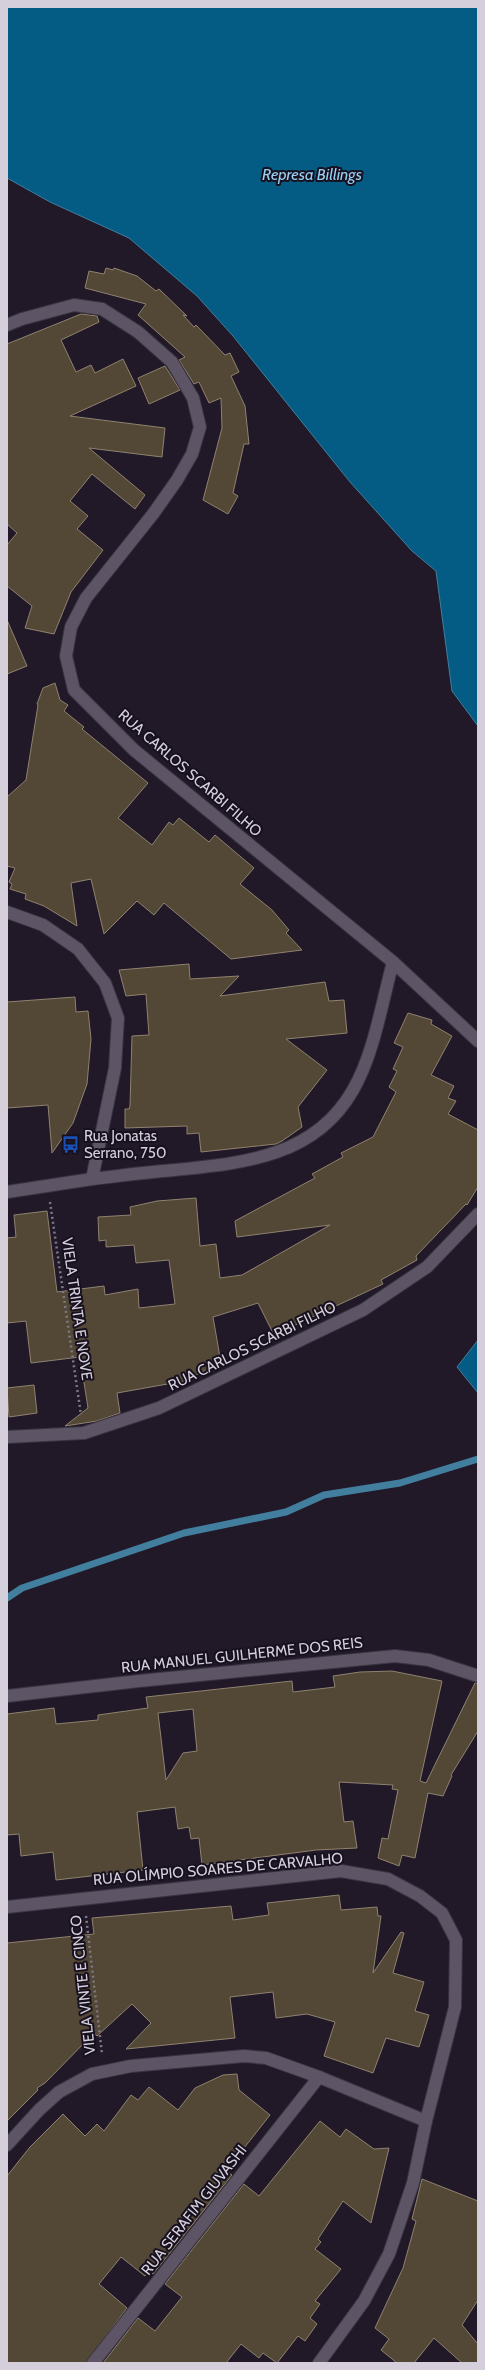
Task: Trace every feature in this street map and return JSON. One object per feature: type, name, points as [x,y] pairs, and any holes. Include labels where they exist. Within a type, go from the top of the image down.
[{"type":"street","name":"RUA CARLOS SCARBI FILHO","points":[[7,325],[22,319],[74,305],[102,309],[138,332],[172,362],[193,398],[200,427],[192,454],[177,480],[154,514],[86,598],[71,627],[66,656],[74,690],[134,750],[393,962],[478,1041]]},
{"type":"street","points":[[7,912],[43,925],[78,949],[105,983],[118,1018],[115,1068],[92,1179]]},
{"type":"street","points":[[7,1192],[48,1187],[92,1179],[228,1165],[268,1155],[310,1138],[337,1115],[354,1088],[369,1052],[393,962]]},
{"type":"street","name":"RUA CARLOS SCARBI FILHO","points":[[7,1437],[84,1433],[159,1408],[363,1310],[427,1267],[478,1214]]},
{"type":"street","name":"RUA MANUEL GUILHERME DOS REIS","points":[[7,1696],[139,1681],[395,1656],[429,1660],[478,1676]]},
{"type":"street","name":"RUA OLÍMPIO SOARES DE CARVALHO","points":[[7,1907],[341,1871],[388,1879],[420,1896],[442,1912],[456,1940],[455,2007],[426,2121],[413,2183],[389,2254],[364,2301],[319,2363]]},
{"type":"street","points":[[7,2145],[39,2110],[59,2092],[74,2083],[104,2070],[194,2059],[255,2056],[320,2077],[426,2121]]},
{"type":"street","name":"RUA SERAFIM GIUVASHI","points":[[93,2363],[320,2077]]},
{"type":"path","name":"VIELA TRINTA E NOVE","points":[[48,1187],[84,1433]]},
{"type":"path","name":"VIELA VINTE E CINCO","points":[[84,1898],[104,2070]]},
{"type":"water","name":"Represa Billings","points":[[7,7],[478,7],[478,726],[452,691],[436,571],[412,551],[350,482],[233,336],[197,296],[129,238],[50,202],[7,178]]},
{"type":"water","points":[[478,1340],[478,1393],[457,1367]]},
{"type":"building","points":[[106,268],[113,270],[114,268],[137,276],[156,291],[159,289],[187,316],[183,315],[194,327],[196,325],[225,355],[230,353],[239,372],[231,376],[245,406],[249,444],[244,444],[233,493],[238,496],[228,514],[203,500],[222,428],[221,398],[209,403],[199,382],[194,384],[179,360],[185,357],[138,315],[146,304],[85,288],[89,271],[104,274]]},
{"type":"building","points":[[81,314],[97,316],[99,322],[61,340],[76,372],[91,365],[95,373],[123,359],[136,386],[70,416],[165,428],[162,457],[89,448],[145,495],[135,509],[92,474],[70,501],[88,516],[77,529],[103,550],[71,592],[54,634],[25,628],[32,606],[7,586],[7,545],[17,533],[7,524],[7,344]]},
{"type":"building","points":[[165,366],[180,390],[149,404],[138,378]]},
{"type":"building","points":[[7,620],[27,666],[7,674]]},
{"type":"building","points":[[55,683],[60,700],[68,705],[64,711],[84,727],[82,729],[148,783],[118,818],[152,845],[169,822],[173,825],[179,818],[209,842],[215,835],[254,868],[240,884],[272,910],[289,930],[286,933],[302,950],[231,959],[164,903],[154,915],[137,901],[104,934],[91,879],[71,883],[77,926],[44,906],[25,899],[26,894],[10,889],[12,884],[9,882],[15,868],[7,866],[7,797],[26,780],[37,704],[43,688]]},
{"type":"building","points":[[189,964],[190,979],[239,976],[220,996],[325,982],[329,1001],[344,1000],[347,1033],[286,1039],[327,1070],[298,1107],[302,1127],[282,1141],[276,1144],[201,1152],[199,1133],[187,1134],[187,1126],[125,1128],[125,1109],[129,1109],[130,1106],[132,1036],[149,1035],[146,994],[126,996],[119,970]]},
{"type":"building","points":[[75,997],[76,1012],[88,1011],[91,1039],[87,1084],[73,1123],[52,1153],[48,1105],[7,1108],[7,1002]]},
{"type":"building","points":[[408,1013],[432,1020],[431,1024],[452,1036],[431,1075],[454,1086],[448,1098],[456,1101],[448,1114],[478,1130],[478,1187],[467,1205],[466,1204],[416,1256],[417,1260],[381,1280],[383,1284],[274,1335],[258,1303],[213,1317],[221,1363],[173,1386],[173,1383],[117,1393],[120,1413],[97,1421],[65,1426],[88,1408],[80,1357],[31,1363],[26,1321],[7,1323],[7,1238],[16,1237],[14,1215],[47,1211],[57,1292],[104,1286],[105,1295],[138,1289],[139,1308],[175,1304],[169,1260],[136,1263],[134,1245],[106,1247],[106,1240],[99,1241],[98,1217],[131,1215],[130,1207],[157,1201],[196,1198],[200,1246],[216,1244],[220,1278],[242,1275],[330,1225],[237,1237],[235,1221],[315,1178],[312,1174],[343,1157],[341,1153],[373,1137],[396,1092],[389,1087],[397,1071],[393,1069],[403,1047],[394,1043]]},
{"type":"building","points":[[34,1385],[37,1413],[9,1417],[7,1388]]},
{"type":"building","points":[[392,1671],[442,1681],[420,1781],[426,1783],[475,1683],[478,1683],[478,1731],[451,1775],[452,1776],[443,1796],[428,1793],[415,1858],[402,1855],[399,1866],[378,1858],[382,1838],[388,1839],[398,1790],[392,1789],[393,1785],[339,1782],[344,1822],[353,1821],[357,1848],[316,1850],[202,1865],[199,1838],[191,1839],[189,1827],[178,1829],[175,1807],[137,1812],[143,1870],[56,1880],[53,1852],[21,1856],[19,1834],[7,1835],[7,1714],[54,1708],[56,1724],[98,1720],[98,1715],[148,1708],[146,1697],[292,1681],[293,1692],[335,1687],[333,1676],[360,1672]],"holes":[[[193,1709],[197,1751],[183,1753],[166,1780],[158,1713]]]},
{"type":"building","points":[[339,1895],[341,1910],[377,1907],[378,1916],[381,1916],[373,1973],[401,1932],[404,1933],[393,1973],[424,1982],[415,2011],[429,2015],[419,2047],[386,2038],[373,2073],[324,2056],[335,2022],[307,2014],[276,2018],[273,1992],[230,1997],[235,2038],[126,2049],[151,2023],[132,2004],[97,2036],[94,2033],[45,2083],[37,2088],[38,2090],[7,2121],[7,1943],[94,1934],[92,1918],[231,1906],[233,1920],[269,1915],[267,1903]]},
{"type":"building","points":[[237,2074],[239,2090],[270,2115],[226,2171],[232,2175],[153,2274],[149,2271],[145,2276],[121,2257],[99,2284],[127,2308],[86,2363],[7,2363],[7,2176],[30,2147],[63,2114],[85,2136],[97,2124],[104,2131],[131,2095],[138,2100],[149,2087],[178,2110],[195,2088],[223,2075]]},
{"type":"building","points":[[320,2121],[340,2137],[346,2129],[374,2149],[389,2148],[371,2223],[343,2201],[318,2239],[321,2242],[315,2249],[341,2269],[315,2301],[320,2304],[310,2318],[317,2324],[305,2341],[298,2336],[277,2363],[263,2353],[259,2358],[241,2344],[226,2363],[103,2363],[138,2318],[155,2331],[182,2297],[165,2284],[244,2184],[259,2196]]},
{"type":"building","points":[[422,2179],[478,2201],[478,2300],[462,2325],[478,2344],[478,2363],[462,2363],[434,2338],[414,2363],[397,2363],[381,2350],[389,2339],[375,2328],[403,2268],[416,2221],[412,2219]]},
{"type":"waterway","points":[[7,1598],[22,1588],[184,1533],[286,1512],[324,1495],[400,1483],[478,1459]]},
{"type":"place","name":"Rua Jonatas Serrano, 750","points":[[71,1145]]}]
